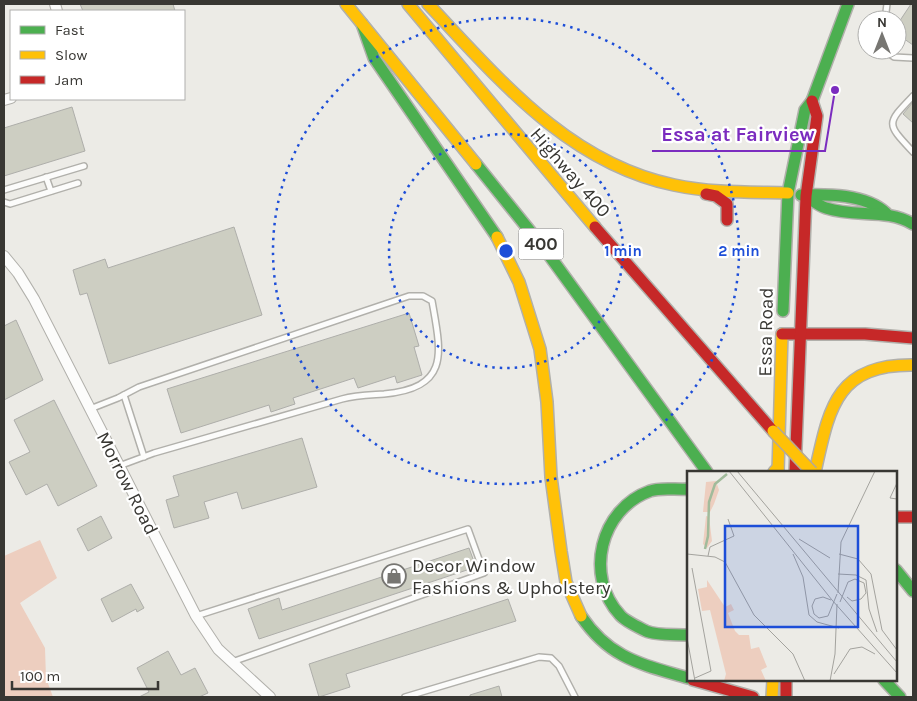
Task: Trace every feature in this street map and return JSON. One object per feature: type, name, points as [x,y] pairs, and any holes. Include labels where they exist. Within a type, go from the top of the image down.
[{"type":"main road","name":"400","points":[[346,4],[546,250],[706,471]]},
{"type":"main road","name":"Highway 400","points":[[408,4],[526,147],[773,432],[812,471]]},
{"type":"main road","points":[[428,4],[536,116],[588,155],[622,170],[674,185],[728,191],[788,193],[806,196],[826,208],[879,216],[886,213],[901,217],[913,224]]},
{"type":"main road","name":"Essa Road","points":[[777,471],[788,193],[805,110],[812,101],[848,4]]},
{"type":"main road","points":[[362,24],[374,58],[464,186],[501,243],[519,282],[540,349],[547,402],[551,477],[561,551],[566,582],[580,613],[594,635],[613,650],[636,662],[687,678]]},
{"type":"main road","name":"Essa Road","points":[[795,471],[806,196],[817,116],[812,101]]},
{"type":"main road","points":[[674,185],[687,192],[721,198],[726,204],[727,220]]},
{"type":"main road","points":[[782,334],[865,334],[913,338]]},
{"type":"main road","points":[[813,471],[827,423],[838,397],[860,377],[878,369],[901,364],[913,365]]},
{"type":"main road","points":[[687,489],[657,489],[637,497],[624,506],[612,520],[598,555],[602,587],[612,607],[631,625],[653,635],[673,637],[687,635]]},
{"type":"main road","points":[[897,517],[913,517]]},
{"type":"main road","points":[[897,571],[913,591]]},
{"type":"main road","points":[[697,681],[753,697]]},
{"type":"main road","points":[[772,681],[772,697]]},
{"type":"main road","points":[[786,681],[786,697]]},
{"type":"main road","points":[[885,681],[900,697]]},
{"type":"street","name":"Morrow Road","points":[[4,256],[18,272],[34,299],[196,616],[218,649],[270,697]]},
{"type":"lane","points":[[912,149],[893,129],[893,117],[913,96]]},
{"type":"lane","points":[[4,190],[84,166]]},
{"type":"lane","points":[[46,177],[51,191]]},
{"type":"lane","points":[[4,202],[10,204],[78,183]]},
{"type":"lane","points":[[90,409],[124,396],[139,387],[409,296],[423,296],[432,301],[440,346],[438,363],[433,375],[426,381],[386,394],[357,395],[342,399],[119,466]]},
{"type":"lane","points":[[124,396],[144,457]]},
{"type":"lane","points":[[196,616],[468,529],[484,573],[232,662]]},
{"type":"lane","points":[[405,697],[539,657],[551,658],[559,666],[575,697]]},
{"type":"shaded area","points":[[40,540],[57,578],[20,603],[45,648],[46,678],[53,697],[4,697],[4,556]]},
{"type":"building","points":[[80,4],[173,4],[175,10],[83,10]]},
{"type":"building","points":[[913,4],[913,45],[907,41],[907,10]]},
{"type":"building","points":[[913,102],[913,123],[903,114]]},
{"type":"building","points":[[72,107],[85,151],[4,176],[4,128]]},
{"type":"building","points":[[234,227],[262,315],[109,364],[87,293],[80,295],[73,270],[105,259],[108,268]]},
{"type":"building","points":[[409,313],[419,346],[414,347],[422,375],[397,383],[395,376],[358,388],[354,378],[293,398],[295,404],[271,412],[269,405],[181,433],[167,389]]},
{"type":"building","points":[[16,320],[43,380],[4,400],[4,326]]},
{"type":"building","points":[[54,400],[97,486],[58,506],[47,484],[26,495],[9,462],[30,452],[14,420]]},
{"type":"building","points":[[302,438],[317,487],[242,509],[237,492],[204,502],[209,518],[174,528],[166,500],[179,496],[173,476]]},
{"type":"building","points":[[101,516],[112,538],[88,551],[77,529]]},
{"type":"building","points":[[469,548],[476,567],[259,639],[248,609],[279,598],[282,610]]},
{"type":"building","points":[[131,584],[144,608],[137,612],[136,609],[112,622],[101,599]]},
{"type":"building","points":[[508,599],[516,621],[346,674],[350,687],[319,697],[309,664]]},
{"type":"building","points":[[168,651],[181,675],[195,668],[208,693],[199,697],[139,697],[149,692],[137,668]]},
{"type":"building","points":[[499,686],[502,697],[470,697],[470,695]]},
{"type":"traffic: fast","points":[[783,311],[788,193],[805,110],[812,101],[848,4]]},
{"type":"traffic: fast","points":[[362,24],[374,58],[497,237]]},
{"type":"traffic: fast","points":[[476,164],[546,251],[706,471]]},
{"type":"traffic: fast","points":[[801,195],[846,196],[868,202],[886,213]]},
{"type":"traffic: fast","points":[[806,196],[821,206],[837,211],[893,216],[913,224]]},
{"type":"traffic: fast","points":[[687,489],[654,490],[633,500],[619,512],[609,528],[603,545],[600,563],[602,582],[609,599],[620,615],[628,622],[650,633],[687,635]]},
{"type":"traffic: fast","points":[[897,571],[913,591]]},
{"type":"traffic: fast","points":[[581,616],[603,642],[615,651],[641,664],[687,678]]},
{"type":"traffic: fast","points":[[885,681],[900,697]]},
{"type":"traffic: slow","points":[[346,4],[476,164]]},
{"type":"traffic: slow","points":[[408,4],[595,227]]},
{"type":"traffic: slow","points":[[428,4],[481,61],[538,114],[568,138],[601,158],[636,174],[688,188],[716,191],[788,193]]},
{"type":"traffic: slow","points":[[497,237],[519,282],[540,349],[547,402],[551,477],[561,551],[566,582],[581,616]]},
{"type":"traffic: slow","points":[[778,471],[782,334]]},
{"type":"traffic: slow","points":[[815,471],[825,429],[832,411],[840,395],[851,382],[867,373],[887,367],[913,365]]},
{"type":"traffic: slow","points":[[773,431],[811,471]]},
{"type":"traffic: slow","points":[[775,471],[778,468]]},
{"type":"traffic: slow","points":[[772,697],[773,681]]},
{"type":"traffic: jam","points":[[795,471],[806,196],[817,116],[812,101]]},
{"type":"traffic: jam","points":[[706,194],[716,196],[727,204],[727,220]]},
{"type":"traffic: jam","points":[[595,227],[773,431]]},
{"type":"traffic: jam","points":[[782,334],[865,334],[913,338]]},
{"type":"traffic: jam","points":[[897,517],[913,517]]},
{"type":"traffic: jam","points":[[697,681],[753,697]]},
{"type":"traffic: jam","points":[[786,681],[786,697]]},
{"type":"place","name":"Essa at Fairview","points":[[835,90]]},
{"type":"place","name":"Decor Window Fashions & Upholstery","points":[[394,576]]}]
